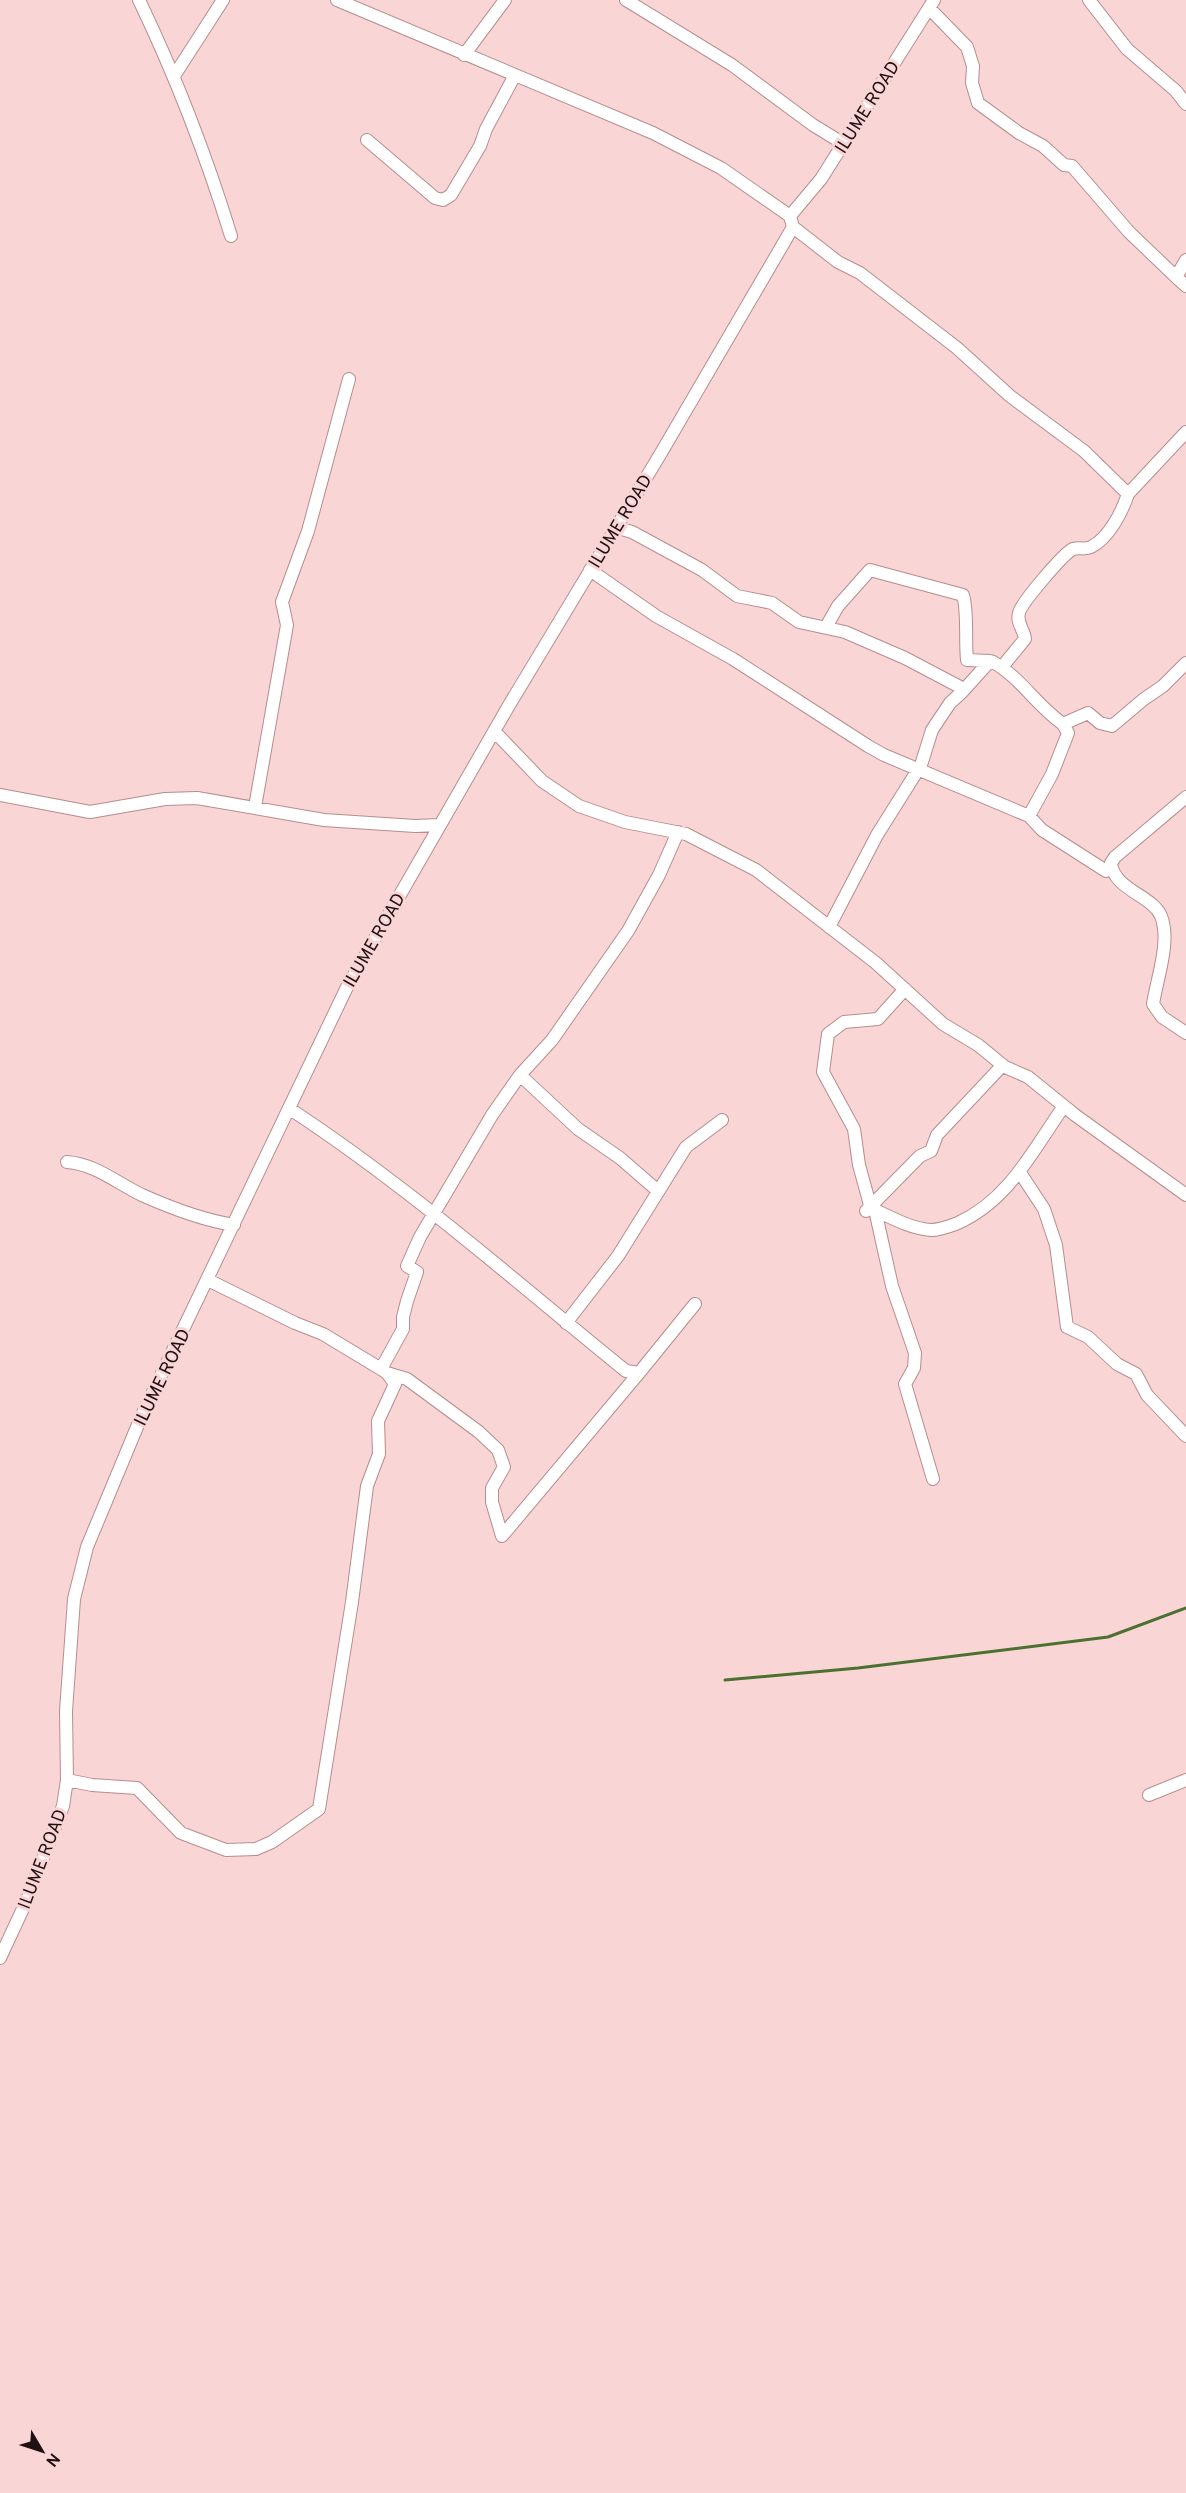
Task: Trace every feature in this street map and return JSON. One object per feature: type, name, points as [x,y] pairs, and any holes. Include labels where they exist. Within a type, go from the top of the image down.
[{"type":"street","points":[[139,0],[174,76],[208,162],[231,236]]},
{"type":"street","points":[[174,76],[223,0]]},
{"type":"street","points":[[337,0],[464,55],[618,116],[722,168],[792,221],[838,262],[860,273],[957,348],[1010,396],[1084,451],[1128,494]]},
{"type":"street","points":[[464,55],[505,0]]},
{"type":"street","points":[[626,0],[732,65],[813,125],[844,144]]},
{"type":"street","points":[[1089,0],[1127,49],[1176,91],[1186,104]]},
{"type":"street","points":[[932,4],[967,47],[973,66],[972,82],[978,104],[1019,133],[1043,146],[1064,165],[1072,166],[1129,232],[1186,286]]},
{"type":"street","name":"ILUME ROAD","points":[[0,1958],[27,1900],[63,1806],[68,1780],[68,1667],[74,1599],[79,1573],[87,1548],[142,1415],[347,987],[494,731],[615,527],[662,453],[792,221],[844,144],[932,4]]},
{"type":"street","points":[[367,140],[435,198],[443,200],[451,195],[480,146],[486,129],[515,75]]},
{"type":"street","points":[[1176,277],[1186,260]]},
{"type":"street","points":[[255,807],[287,625],[282,602],[308,531],[349,379]]},
{"type":"street","points":[[1002,667],[1025,639],[1018,622],[1019,612],[1026,600],[1063,556],[1072,549],[1089,549],[1098,542],[1123,510],[1128,494],[1186,432]]},
{"type":"street","points":[[615,527],[632,532],[702,570],[737,596],[772,603],[799,622],[845,632],[905,658],[960,686],[962,692]]},
{"type":"street","points":[[590,570],[656,616],[733,659],[868,746],[918,770],[953,782],[1029,816],[1042,830],[1107,871]]},
{"type":"street","points":[[826,627],[838,606],[870,570],[963,595],[966,604],[964,636],[967,660],[990,661],[1016,677],[1035,699],[1063,723],[1068,733],[1053,774],[1029,816]]},
{"type":"street","points":[[829,927],[877,836],[918,770],[932,730],[950,703],[990,661]]},
{"type":"street","points":[[1063,723],[1088,712],[1100,723],[1112,726],[1143,699],[1163,686],[1186,663]]},
{"type":"street","points":[[494,731],[542,780],[579,806],[625,822],[678,832],[756,870],[906,989],[943,1024],[978,1045],[1005,1067],[1028,1077],[1186,1195]]},
{"type":"street","points":[[0,795],[90,812],[165,799],[197,798],[324,820],[440,825]]},
{"type":"street","points":[[1186,797],[1111,862],[1112,871],[1118,878],[1133,893],[1156,909],[1161,916],[1164,953],[1153,1004],[1161,1017],[1186,1032]]},
{"type":"street","points":[[384,1371],[403,1329],[407,1300],[417,1272],[407,1266],[434,1214],[492,1115],[520,1075],[552,1040],[628,931],[659,875],[678,832]]},
{"type":"street","points":[[906,989],[878,1018],[844,1022],[828,1034],[823,1072],[854,1129],[859,1165],[870,1209],[892,1286],[915,1353],[914,1368],[905,1384],[933,1479]]},
{"type":"street","points":[[870,1209],[920,1156],[931,1151],[937,1135],[999,1069]]},
{"type":"street","points":[[520,1075],[578,1129],[620,1158],[658,1191]]},
{"type":"street","points":[[870,1209],[923,1229],[934,1230],[954,1224],[987,1207],[1005,1190],[1064,1106]]},
{"type":"street","points":[[290,1109],[343,1144],[434,1214],[626,1371],[639,1372]]},
{"type":"street","points":[[566,1323],[618,1256],[686,1147],[722,1120]]},
{"type":"street","points":[[67,1162],[79,1163],[98,1171],[143,1195],[170,1206],[216,1222],[234,1225]]},
{"type":"street","points":[[1019,1171],[1044,1209],[1056,1245],[1067,1327],[1088,1337],[1117,1364],[1136,1374],[1147,1395],[1186,1436]]},
{"type":"street","points":[[208,1280],[295,1323],[323,1334],[384,1371],[407,1379],[479,1432],[498,1450],[504,1467],[492,1488],[502,1536],[695,1304]]},
{"type":"street","points":[[68,1780],[92,1785],[137,1788],[181,1833],[226,1850],[256,1849],[264,1846],[319,1809],[352,1602],[367,1486],[379,1454],[378,1421],[395,1384],[384,1371]]},
{"type":"street","points":[[1149,1795],[1186,1780]]},
{"type":"waterway","points":[[725,1680],[858,1668],[1108,1637],[1186,1608]]}]
